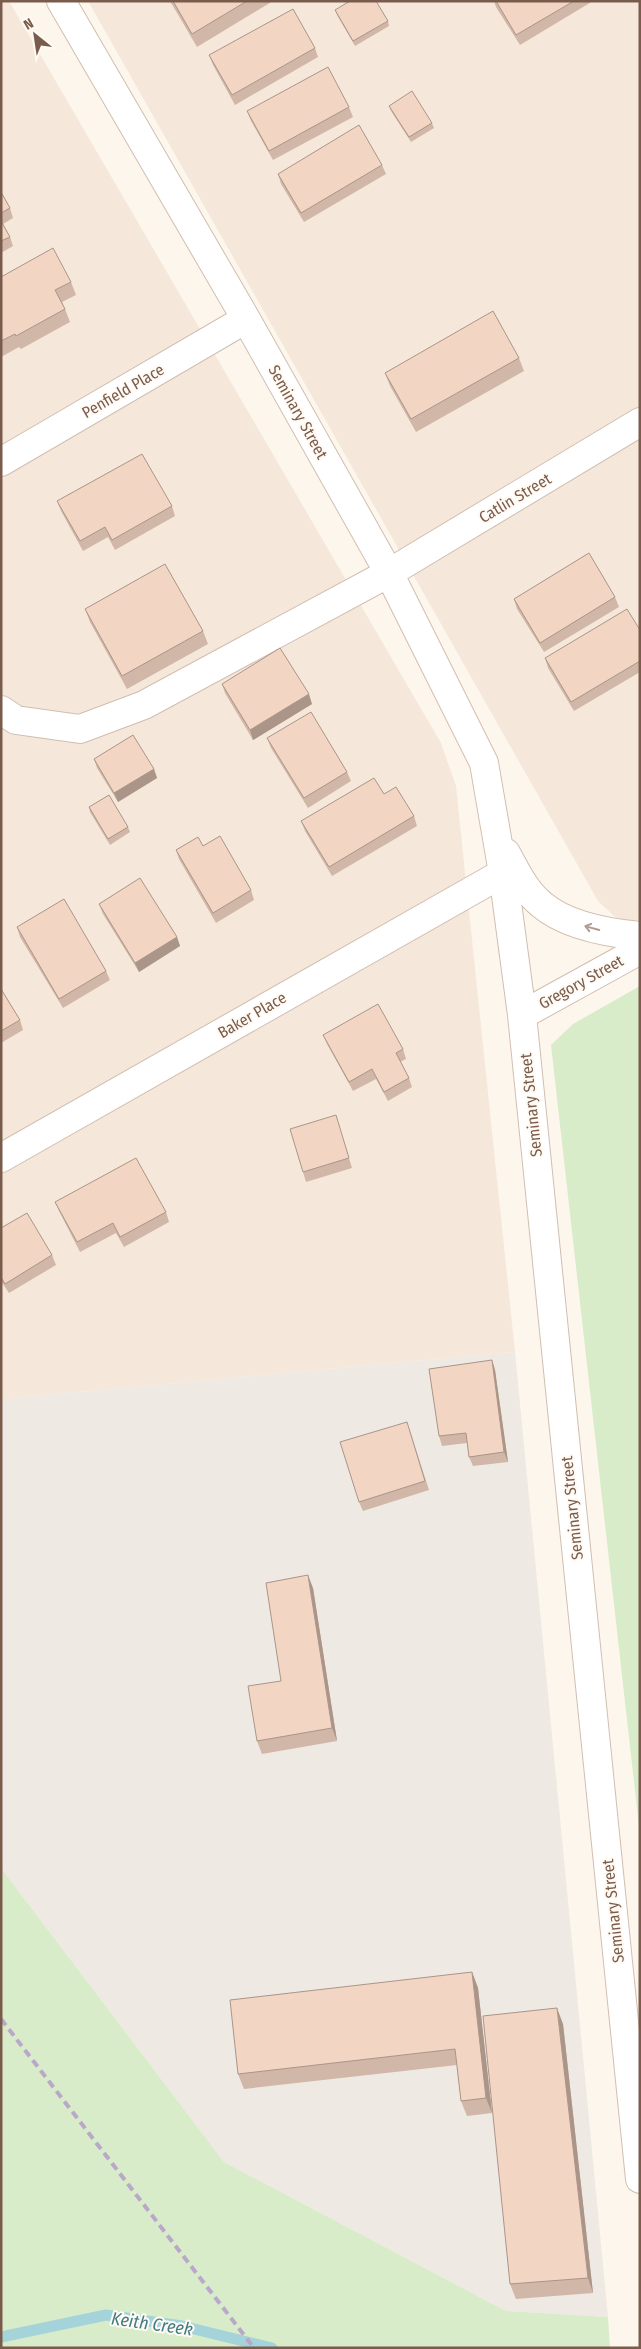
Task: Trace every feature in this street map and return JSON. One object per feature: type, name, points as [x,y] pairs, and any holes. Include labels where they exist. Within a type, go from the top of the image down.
[{"type":"street","name":"Seminary Street","points":[[61,1],[246,319],[390,574],[484,764],[498,839],[522,1015],[640,2179]]},
{"type":"street","name":"Penfield Place","points":[[1,462],[246,319]]},
{"type":"street","name":"Catlin Street","points":[[1,710],[16,720],[80,729],[144,705],[390,574],[640,422]]},
{"type":"street","name":"Seminary Street","points":[[498,839],[524,885],[541,905],[577,924],[613,934],[640,936]]},
{"type":"street","name":"Baker Place","points":[[1,1158],[503,873]]},
{"type":"street","name":"Gregory Street","points":[[522,1015],[640,950]]},
{"type":"shaded area","points":[[1,1],[9,1],[441,743],[456,786],[515,1352],[1,1399]]},
{"type":"shaded area","points":[[88,1],[640,1],[640,919],[628,923],[614,916],[598,901]]},
{"type":"shaded area","points":[[515,1352],[608,2317],[506,2311],[224,2162],[1,1868],[1,1399]]},
{"type":"green space","points":[[640,986],[640,1835],[551,1045],[573,1024]]},
{"type":"green space","points":[[1,1868],[224,2162],[506,2311],[608,2317],[610,2348],[1,2348]]},
{"type":"building","points":[[173,1],[247,1],[192,34]]},
{"type":"building","points":[[350,1],[376,1],[388,21],[353,41],[335,10]]},
{"type":"building","points":[[496,1],[574,1],[516,35]]},
{"type":"building","points":[[293,9],[315,48],[232,95],[209,55]]},
{"type":"building","points":[[328,67],[349,107],[269,151],[247,111]]},
{"type":"building","points":[[412,91],[432,123],[409,137],[389,106]]},
{"type":"building","points":[[359,125],[382,165],[301,213],[278,174]]},
{"type":"building","points":[[1,192],[10,208],[1,213]]},
{"type":"building","points":[[1,221],[10,237],[1,241]]},
{"type":"building","points":[[53,248],[71,282],[55,290],[65,309],[16,336],[15,334],[1,341],[1,277]]},
{"type":"building","points":[[493,311],[519,358],[411,419],[385,373]]},
{"type":"building","points":[[142,454],[172,506],[112,540],[105,527],[80,541],[57,501]]},
{"type":"building","points":[[589,553],[615,597],[540,643],[514,599]]},
{"type":"building","points":[[165,564],[203,631],[122,676],[85,609]]},
{"type":"building","points":[[627,609],[640,630],[640,661],[571,702],[545,658]]},
{"type":"building","points":[[280,648],[309,694],[250,730],[222,684]]},
{"type":"building","points":[[311,712],[347,772],[304,798],[267,738]]},
{"type":"building","points":[[133,735],[154,769],[114,793],[94,759]]},
{"type":"building","points":[[374,778],[384,794],[396,787],[414,816],[329,867],[301,821]]},
{"type":"building","points":[[109,795],[128,827],[108,839],[89,807]]},
{"type":"building","points":[[220,836],[251,890],[213,913],[176,850],[198,837],[203,846]]},
{"type":"building","points":[[140,878],[177,937],[135,963],[99,904]]},
{"type":"building","points":[[64,899],[106,971],[59,999],[17,927]]},
{"type":"building","points":[[1,989],[20,1020],[1,1031]]},
{"type":"building","points":[[378,1004],[403,1049],[396,1053],[409,1078],[384,1092],[372,1069],[349,1082],[323,1035]]},
{"type":"building","points":[[336,1115],[349,1158],[303,1172],[290,1129]]},
{"type":"building","points":[[136,1158],[166,1212],[120,1237],[113,1223],[77,1242],[55,1202]]},
{"type":"building","points":[[27,1213],[52,1255],[5,1284],[1,1277],[1,1228]]},
{"type":"building","points":[[492,1360],[504,1452],[469,1457],[466,1433],[439,1436],[429,1369]]},
{"type":"building","points":[[407,1422],[425,1481],[359,1502],[340,1442]]},
{"type":"building","points":[[308,1575],[332,1728],[257,1741],[248,1686],[281,1681],[266,1583]]},
{"type":"building","points":[[472,1972],[486,2098],[461,2101],[455,2049],[238,2074],[230,2000]]},
{"type":"building","points":[[557,2008],[588,2278],[510,2284],[483,2016]]},
{"type":"waterway","name":"Keith Creek","points":[[1,2337],[106,2315],[182,2326],[272,2348]]},
{"type":"railway","points":[[1,2019],[254,2348]]}]
